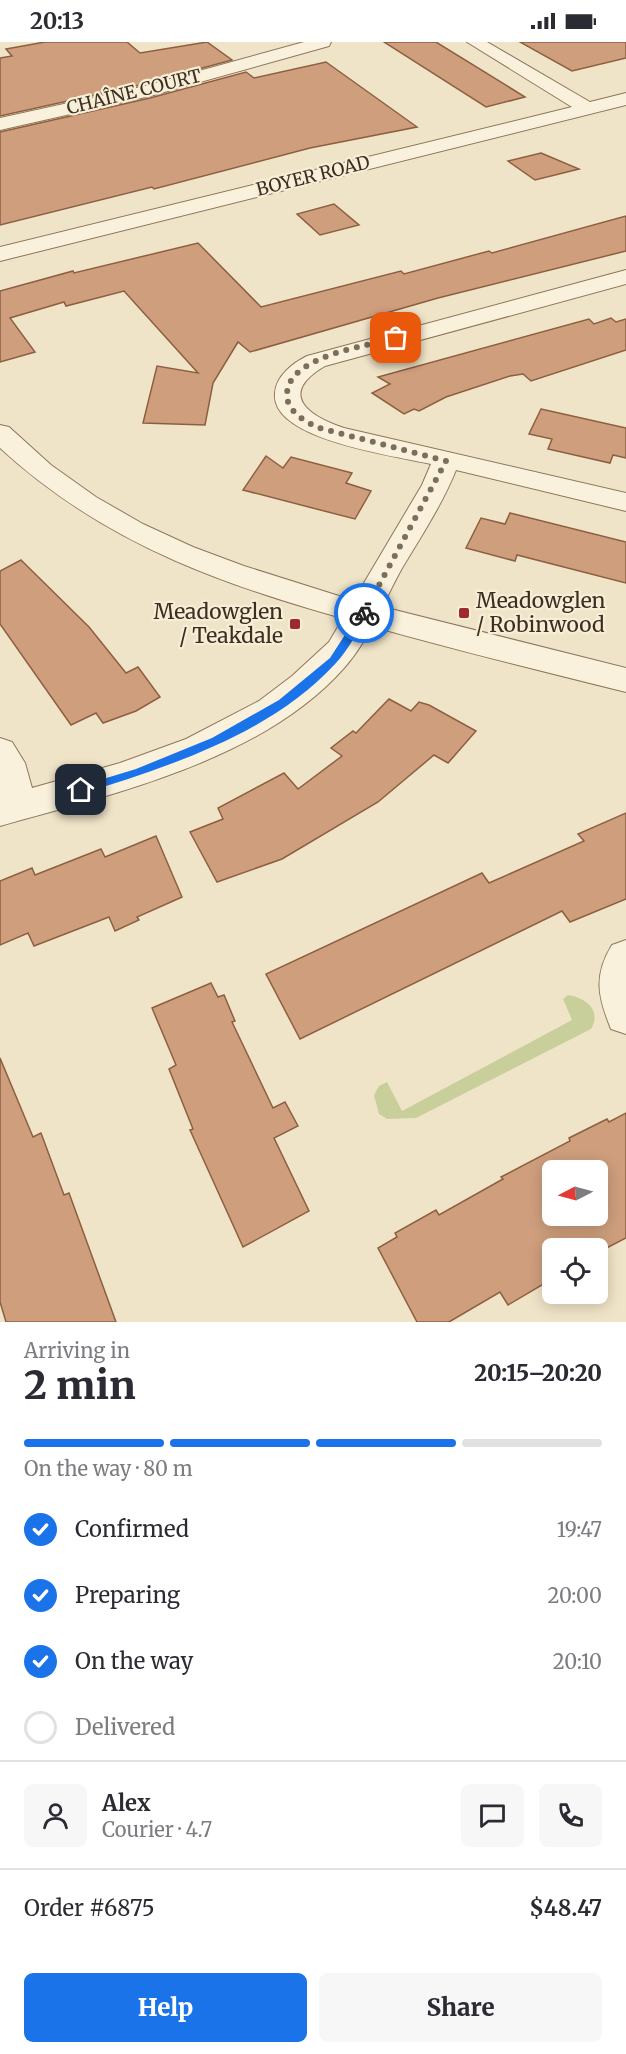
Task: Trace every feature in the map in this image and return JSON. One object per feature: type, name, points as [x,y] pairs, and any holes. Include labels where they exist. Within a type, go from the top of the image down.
[{"type":"street","points":[[248,42],[267,56]]},
{"type":"street","name":"CHAÎNE COURT","points":[[0,124],[144,92],[323,42]]},
{"type":"street","points":[[475,42],[587,108]]},
{"type":"street","name":"BOYER ROAD","points":[[0,254],[626,99]]},
{"type":"street","points":[[626,278],[333,355],[301,368],[288,382],[286,396],[291,408],[302,419],[316,427],[446,461],[626,502]]},
{"type":"street","points":[[0,433],[17,451],[72,495],[134,532],[248,581],[626,680]]},
{"type":"street","points":[[0,752],[7,763],[10,808],[139,772],[216,741],[283,703],[334,660],[364,613],[446,461]]},
{"type":"street","points":[[626,958],[618,970],[619,1000],[626,1014]]},
{"type":"green space","points":[[568,995],[581,999],[590,1006],[595,1016],[591,1029],[416,1118],[387,1119],[379,1114],[374,1095],[379,1086],[387,1082],[402,1111],[572,1020],[563,999]]},
{"type":"building","points":[[45,42],[127,42],[140,53],[207,42],[232,60],[140,85],[0,116],[0,58],[12,56],[6,49]]},
{"type":"building","points":[[384,42],[436,42],[525,97],[486,107]]},
{"type":"building","points":[[520,42],[626,42],[626,58],[572,71]]},
{"type":"building","points":[[326,62],[417,127],[310,148],[154,189],[152,187],[0,225],[0,132],[150,98],[246,72],[254,78]]},
{"type":"building","points":[[541,153],[579,169],[535,180],[508,161]]},
{"type":"building","points":[[334,204],[359,225],[320,235],[297,214]]},
{"type":"building","points":[[626,216],[626,251],[438,298],[250,352],[238,342],[213,383],[205,425],[143,423],[157,366],[198,373],[124,291],[66,306],[64,302],[10,318],[35,352],[0,362],[0,291],[73,271],[74,273],[198,243],[261,307],[401,271],[404,274],[489,251],[492,253]]},
{"type":"building","points":[[611,318],[616,322],[626,319],[626,350],[531,381],[523,374],[510,376],[446,397],[419,411],[414,409],[404,414],[372,393],[390,384],[378,377],[589,319],[594,324]]},
{"type":"building","points":[[541,409],[626,428],[626,458],[613,455],[610,463],[548,449],[552,439],[529,434]]},
{"type":"building","points":[[266,456],[283,468],[291,457],[352,473],[346,483],[371,491],[355,519],[243,490]]},
{"type":"building","points":[[510,513],[626,542],[626,583],[517,555],[515,561],[466,548],[481,518],[505,524]]},
{"type":"building","points":[[21,560],[89,627],[126,673],[138,667],[160,697],[136,711],[103,723],[96,713],[71,725],[0,624],[0,571]]},
{"type":"building","points":[[389,699],[411,711],[419,702],[429,705],[476,731],[448,763],[434,755],[378,802],[282,859],[217,882],[190,832],[223,819],[218,808],[284,773],[298,789],[342,756],[331,748],[353,731],[356,733]]},
{"type":"building","points":[[626,813],[626,899],[570,922],[562,911],[300,1039],[266,974],[482,873],[489,883],[584,841],[578,834]]},
{"type":"building","points":[[156,836],[182,897],[137,917],[139,920],[115,931],[109,917],[34,946],[28,933],[0,945],[0,881],[32,868],[35,875],[101,849],[105,857]]},
{"type":"building","points":[[211,983],[218,997],[224,995],[235,1021],[232,1022],[273,1108],[285,1102],[298,1126],[274,1138],[309,1211],[243,1247],[190,1130],[193,1129],[169,1069],[176,1065],[152,1008]]},
{"type":"building","points":[[0,1058],[33,1137],[41,1133],[64,1195],[69,1193],[116,1322],[6,1322],[0,1302]]},
{"type":"building","points":[[626,1113],[626,1238],[608,1247],[608,1238],[542,1238],[542,1285],[508,1305],[500,1292],[449,1322],[417,1322],[378,1248],[397,1237],[395,1233],[436,1210],[439,1215],[503,1179],[501,1177],[570,1141],[569,1138],[607,1119],[609,1122]]},
{"type":"way so far","points":[[364,613],[446,461],[316,427],[302,419],[291,408],[286,396],[288,382],[301,368],[333,355],[396,338]]},
{"type":"place","name":"Meadowglen / Robinwood","points":[[464,613]]},
{"type":"place","name":"Meadowglen / Teakdale","points":[[295,624]]},
{"type":"route","points":[[81,790],[139,772],[216,741],[283,703],[334,660],[364,613]]}]
